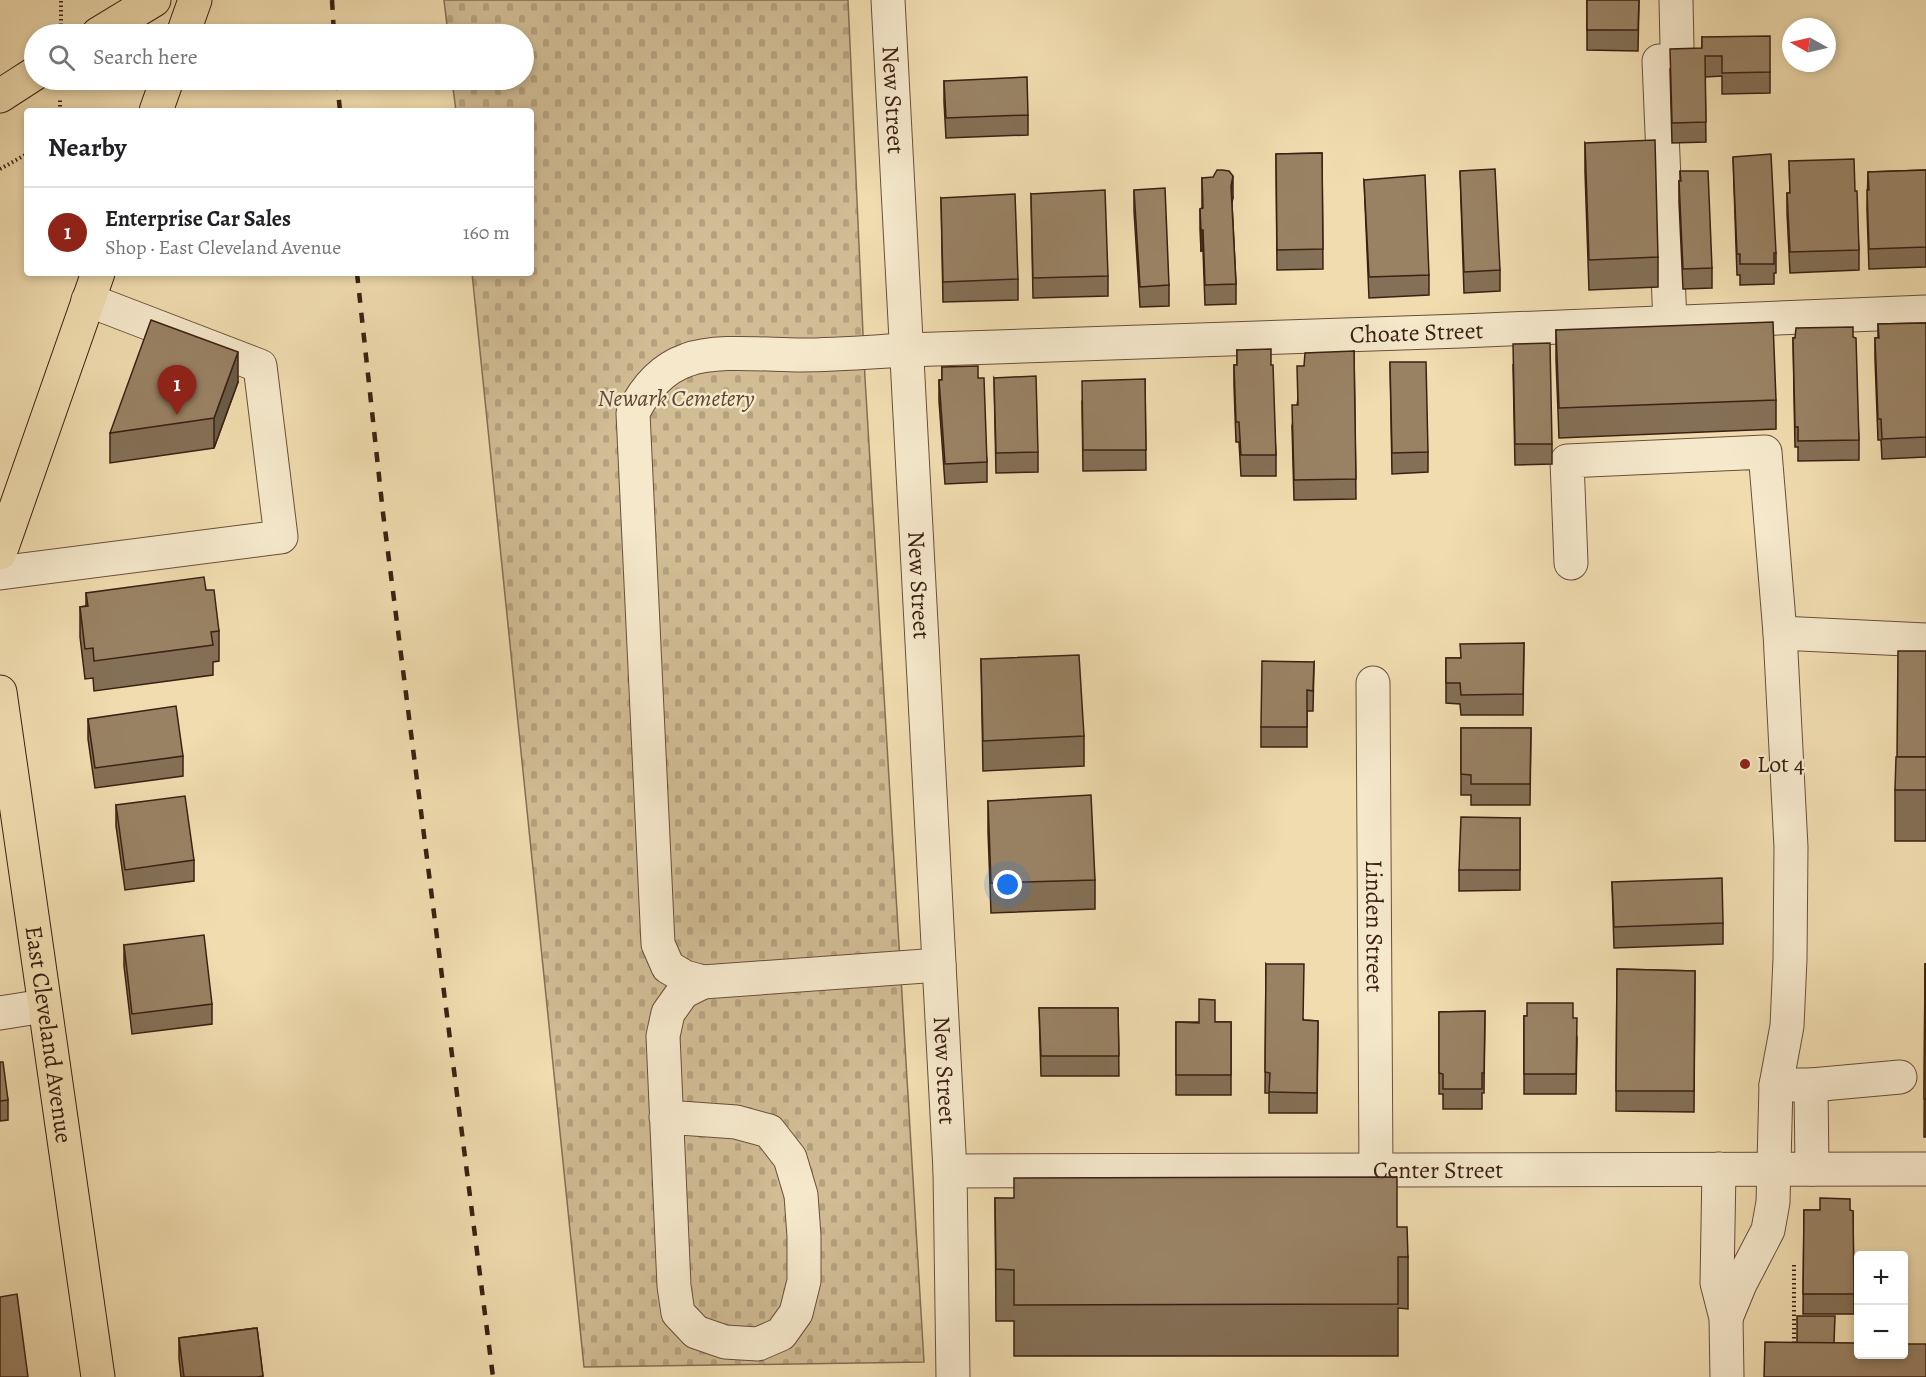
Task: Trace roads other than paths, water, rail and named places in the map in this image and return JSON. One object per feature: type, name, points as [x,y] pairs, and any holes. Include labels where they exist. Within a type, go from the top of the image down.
[{"type":"main road","points":[[114,24],[154,0]]},
{"type":"main road","points":[[187,24],[195,0]]},
{"type":"main road","points":[[0,96],[24,80]]},
{"type":"main road","points":[[157,108],[163,90]]},
{"type":"main road","points":[[0,553],[93,286]]},
{"type":"main road","name":"East Cleveland Avenue","points":[[0,692],[98,1377]]},
{"type":"street","name":"New Street","points":[[888,0],[950,1171],[953,1377]]},
{"type":"street","points":[[1670,323],[1668,53],[1676,0]]},
{"type":"street","points":[[0,573],[281,537],[260,366],[93,286]]},
{"type":"street","name":"Choate Street","points":[[703,982],[685,977],[668,967],[658,944],[633,413],[643,393],[662,374],[687,360],[716,354],[835,355],[906,350],[1926,312]]},
{"type":"street","points":[[1571,563],[1567,461],[1765,452],[1780,633],[1790,802],[1790,959],[1787,1026],[1776,1085],[1773,1202],[1768,1230],[1740,1284],[1726,1318]]},
{"type":"street","points":[[1780,633],[1926,640]]},
{"type":"street","name":"Linden Street","points":[[1373,683],[1376,1170]]},
{"type":"street","points":[[666,1117],[736,1122],[769,1131],[790,1158],[801,1195],[804,1281],[796,1314],[782,1334],[758,1344],[725,1342],[696,1332],[678,1313],[674,1286],[666,1117],[663,1036],[668,1013],[683,992],[703,982],[939,965]]},
{"type":"street","points":[[0,1013],[44,1006]]},
{"type":"street","points":[[1776,1085],[1811,1085],[1900,1077]]},
{"type":"street","points":[[1811,1085],[1812,1169]]},
{"type":"street","points":[[1719,1169],[1717,1284],[1726,1318],[1726,1377]]},
{"type":"street","name":"Center Street","points":[[950,1171],[1926,1169]]},
{"type":"railway","points":[[332,0],[333,24]]},
{"type":"railway","points":[[338,90],[340,108]]},
{"type":"railway","points":[[357,276],[383,513],[493,1377]]},
{"type":"place","name":"Enterprise Car Sales","points":[[177,415]]},
{"type":"place","name":"Lot 4","points":[[1745,764]]},
{"type":"park label","name":"Newark Cemetery","points":[[676,398]]}]
